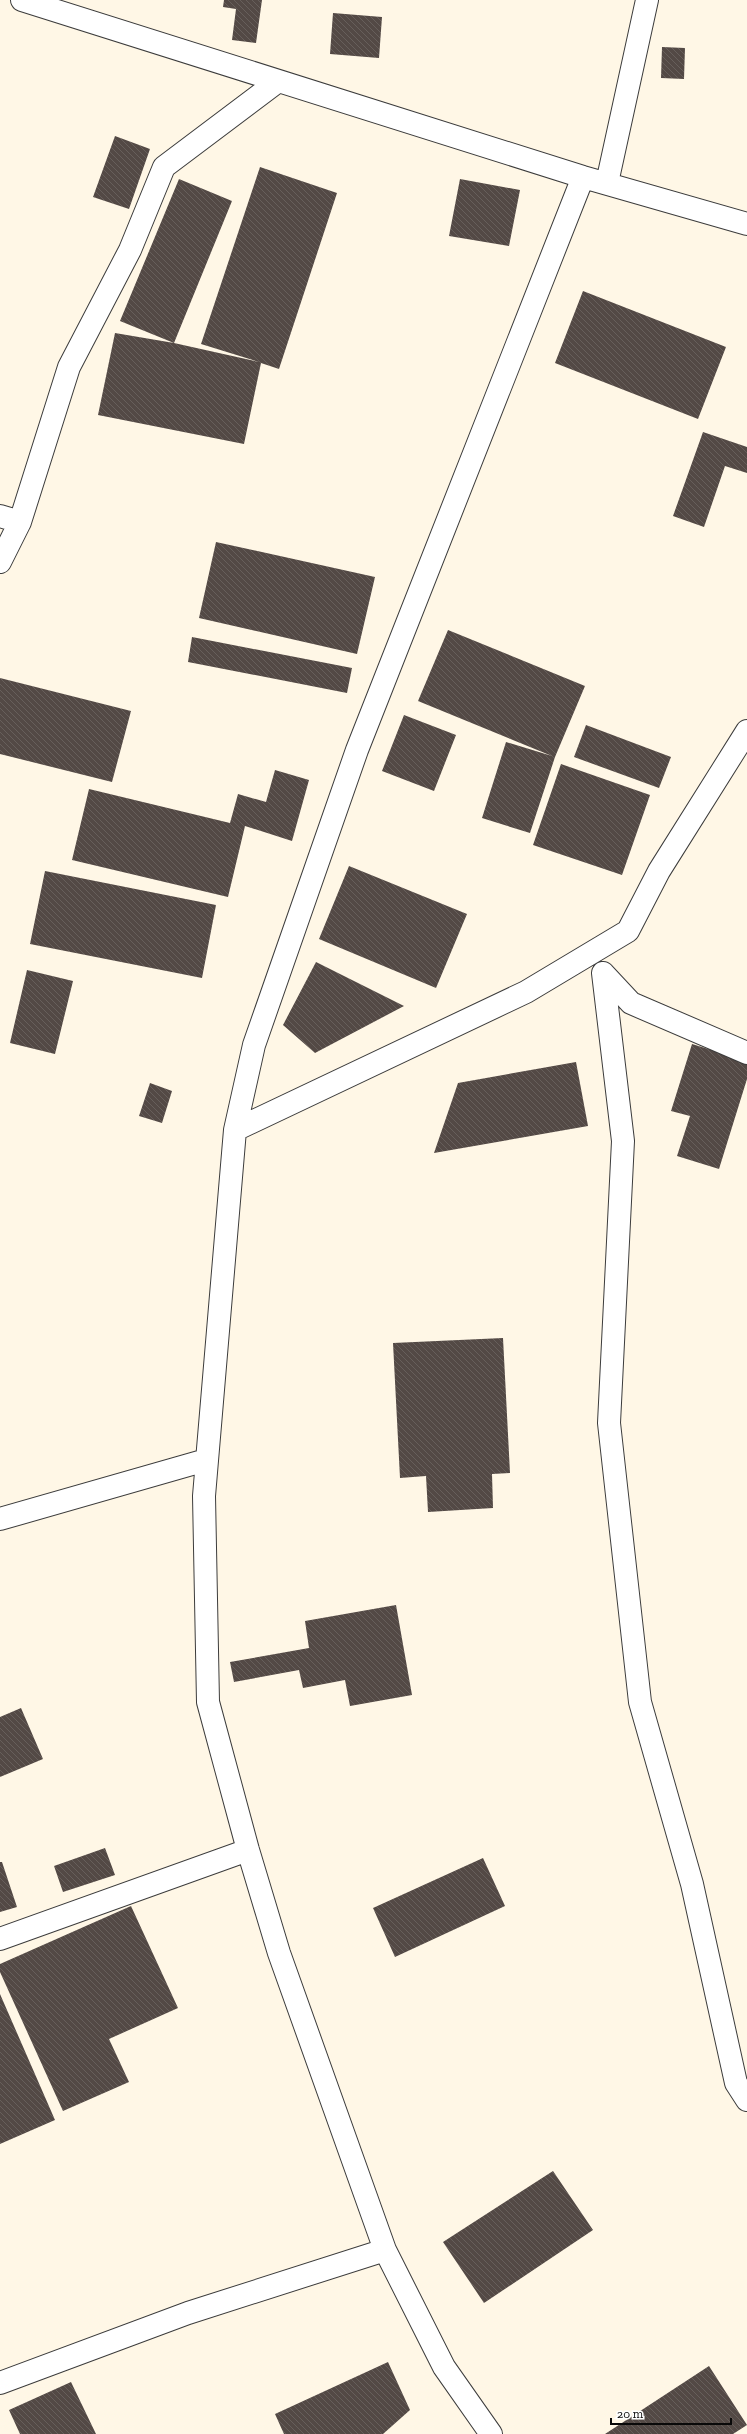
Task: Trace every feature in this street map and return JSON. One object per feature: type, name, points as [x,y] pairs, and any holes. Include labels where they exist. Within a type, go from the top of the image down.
[{"type":"street","points":[[22,0],[583,177],[747,224]]},
{"type":"street","points":[[607,183],[648,0]]},
{"type":"street","points":[[0,562],[10,519],[69,367],[130,250],[164,167],[278,82]]},
{"type":"street","points":[[491,2434],[444,2367],[385,2250],[279,1953],[248,1850],[208,1702],[204,1496],[235,1130],[254,1045],[357,750],[583,177]]},
{"type":"street","points":[[235,1130],[526,992],[628,931],[659,871],[747,731]]},
{"type":"street","points":[[747,1053],[631,1003],[602,973],[623,1141],[609,1423],[640,1702],[692,1884],[736,2083],[747,2100]]},
{"type":"street","points":[[0,1519],[206,1460]]},
{"type":"street","points":[[0,1939],[248,1850]]},
{"type":"street","points":[[0,2383],[188,2313],[385,2250]]},
{"type":"building","points":[[224,0],[262,0],[256,43],[232,40],[236,9],[223,7]]},
{"type":"building","points":[[333,13],[382,17],[379,58],[330,54]]},
{"type":"building","points":[[662,47],[685,48],[684,79],[661,78]]},
{"type":"building","points":[[115,136],[150,149],[129,209],[93,197]]},
{"type":"building","points":[[260,167],[337,193],[279,369],[261,363],[244,444],[98,415],[115,333],[174,343],[259,362],[201,344]]},
{"type":"building","points":[[179,179],[232,201],[174,343],[120,321]]},
{"type":"building","points":[[460,179],[520,190],[509,246],[449,236]]},
{"type":"building","points":[[583,291],[726,347],[698,419],[555,363]]},
{"type":"building","points":[[703,432],[747,447],[747,473],[725,466],[704,527],[673,516]]},
{"type":"building","points":[[216,542],[375,577],[357,654],[199,618]]},
{"type":"building","points":[[448,630],[585,686],[555,757],[530,833],[482,818],[506,742],[552,756],[418,701]]},
{"type":"building","points":[[192,637],[352,668],[347,693],[188,662]]},
{"type":"building","points":[[0,678],[131,711],[112,782],[0,754]]},
{"type":"building","points":[[404,715],[456,735],[434,791],[382,771]]},
{"type":"building","points":[[586,725],[671,757],[659,788],[574,757]]},
{"type":"building","points":[[561,764],[650,795],[622,875],[533,845]]},
{"type":"building","points":[[275,770],[309,780],[292,841],[245,826],[228,897],[72,860],[89,789],[230,823],[238,794],[266,802]]},
{"type":"building","points":[[349,866],[467,914],[436,988],[319,939]]},
{"type":"building","points":[[45,871],[216,905],[202,978],[30,944]]},
{"type":"building","points":[[316,962],[404,1006],[315,1053],[283,1025]]},
{"type":"building","points":[[27,970],[73,981],[55,1054],[10,1043]]},
{"type":"building","points":[[692,1044],[747,1061],[747,1079],[719,1169],[677,1156],[690,1116],[671,1111]]},
{"type":"building","points":[[576,1062],[588,1126],[434,1153],[458,1083]]},
{"type":"building","points":[[150,1083],[172,1091],[162,1123],[139,1116]]},
{"type":"building","points":[[503,1338],[510,1473],[492,1474],[493,1508],[428,1512],[426,1476],[400,1478],[393,1343]]},
{"type":"building","points":[[396,1605],[412,1695],[350,1706],[345,1680],[303,1688],[299,1670],[234,1682],[230,1662],[309,1648],[305,1621]]},
{"type":"building","points":[[21,1708],[43,1759],[0,1777],[0,1717]]},
{"type":"building","points":[[105,1848],[115,1875],[63,1892],[54,1866]]},
{"type":"building","points":[[483,1858],[505,1906],[395,1957],[373,1908]]},
{"type":"building","points":[[0,1862],[2,1862],[17,1907],[0,1912]]},
{"type":"building","points":[[131,1906],[178,2008],[109,2039],[129,2082],[63,2111],[0,1972],[0,1964]]},
{"type":"building","points":[[0,1994],[55,2120],[0,2144]]},
{"type":"building","points":[[553,2171],[593,2230],[484,2303],[443,2242]]},
{"type":"building","points":[[388,2362],[410,2410],[383,2434],[284,2434],[275,2414]]},
{"type":"building","points":[[709,2366],[747,2425],[733,2434],[605,2434]]},
{"type":"building","points":[[71,2382],[96,2434],[20,2434],[9,2410]]}]
